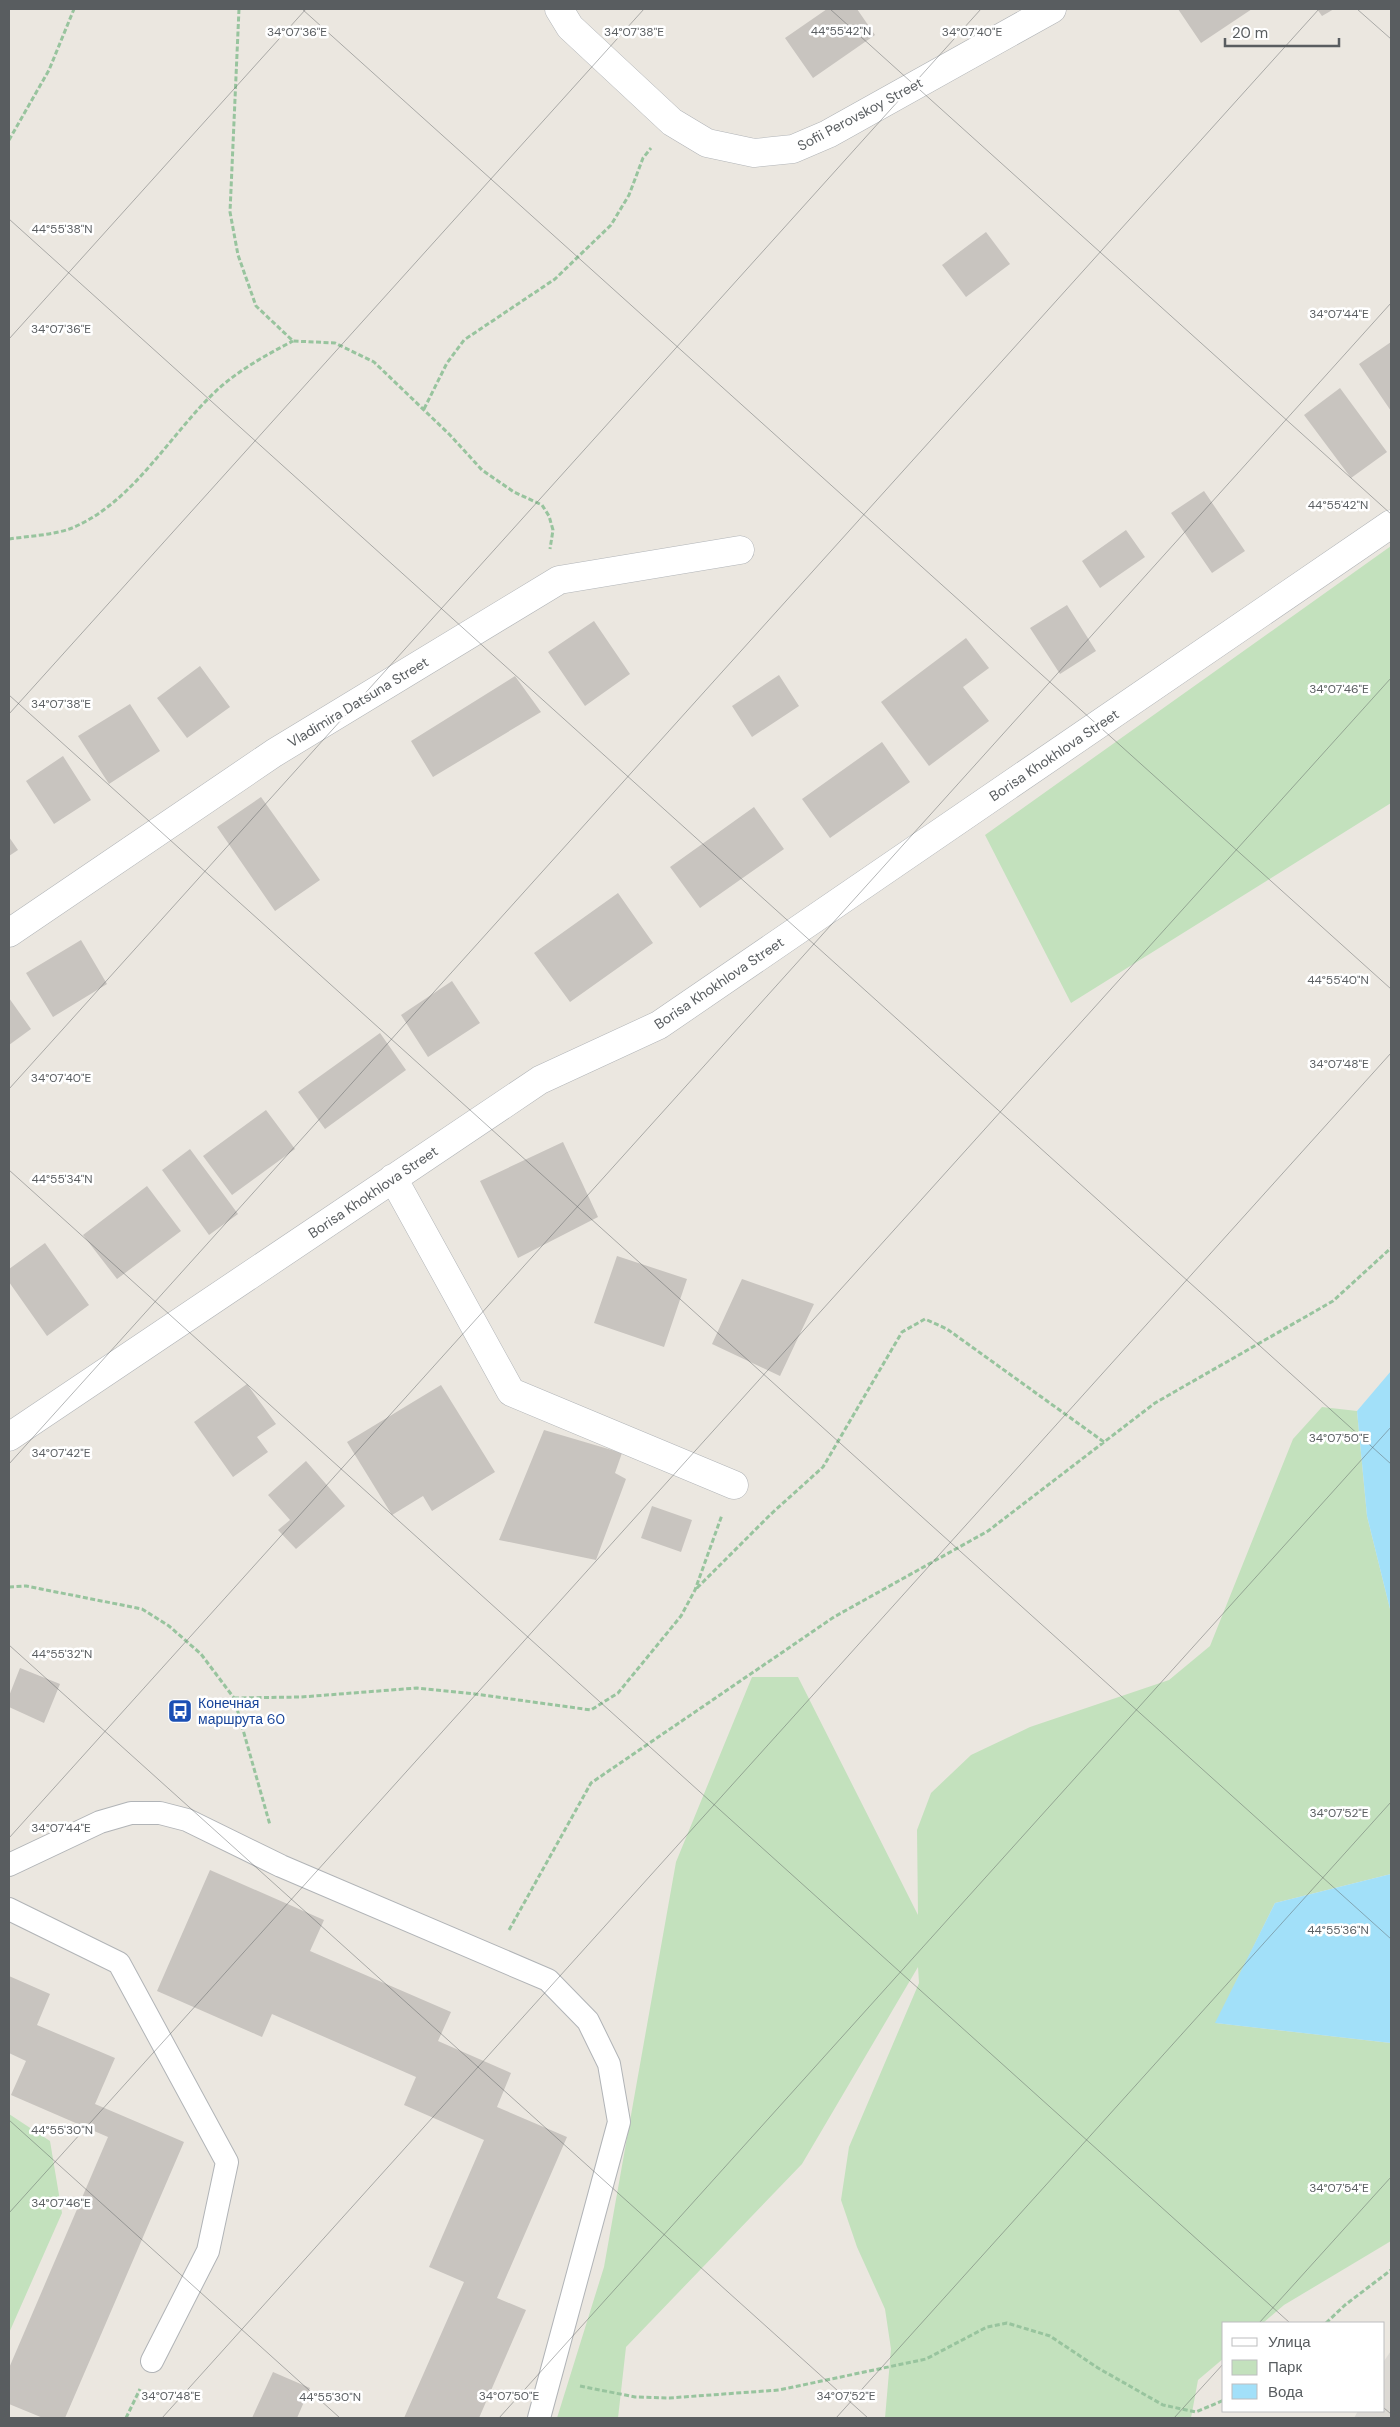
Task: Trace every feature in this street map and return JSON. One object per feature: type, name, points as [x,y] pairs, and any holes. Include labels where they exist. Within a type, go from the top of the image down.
[{"type":"street","name":"Sofii Perovskoy Street","points":[[559,9],[570,28],[672,122],[707,143],[754,154],[793,149],[828,134],[1050,10]]},
{"type":"street","name":"Borisa Khokhlova Street","points":[[9,1437],[540,1080],[660,1025],[1391,524]]},
{"type":"street","name":"Vladimira Datsuna Street","points":[[9,933],[274,753],[560,580],[740,550]]},
{"type":"street","points":[[393,1178],[511,1392],[734,1485]]},
{"type":"lane","points":[[9,1865],[100,1822],[131,1813],[160,1812],[187,1820],[281,1866],[548,1980],[588,2021],[609,2064],[619,2122],[539,2418]]},
{"type":"lane","points":[[9,1909],[119,1963],[227,2162],[208,2251],[152,2361]]},
{"type":"path","points":[[9,140],[49,70],[74,9]]},
{"type":"path","points":[[239,9],[230,212],[238,255],[256,306],[293,341]]},
{"type":"path","points":[[424,409],[447,363],[464,340],[555,279],[611,225],[628,196],[643,158],[672,122]]},
{"type":"path","points":[[9,539],[70,528],[101,512],[132,483],[217,390],[260,358],[293,341],[335,343],[374,362],[424,409],[482,470],[514,492],[542,505],[549,516],[553,530],[550,550],[560,580]]},
{"type":"path","points":[[494,1957],[590,1783],[834,1617],[988,1531],[1155,1403],[1333,1301],[1391,1248]]},
{"type":"path","points":[[695,1590],[823,1467],[902,1332],[925,1319],[947,1330],[1104,1442]]},
{"type":"path","points":[[234,1698],[301,1697],[417,1688],[591,1710],[618,1693],[681,1616],[695,1590],[734,1485]]},
{"type":"path","points":[[9,1586],[26,1586],[142,1609],[169,1626],[200,1654],[234,1698],[281,1866]]},
{"type":"path","points":[[1327,2322],[1345,2305],[1391,2270]]},
{"type":"path","points":[[550,2380],[635,2397],[668,2398],[780,2390],[926,2359],[987,2327],[1007,2323],[1050,2336],[1098,2368],[1164,2405],[1196,2412],[1222,2401]]},
{"type":"shaded area","points":[[1391,2351],[1391,2418],[1354,2418],[1357,2412],[1385,2412],[1385,2360]]},
{"type":"green space","points":[[1391,546],[1391,803],[1071,1003],[985,835]]},
{"type":"green space","points":[[1322,1407],[1357,1411],[1367,1516],[1391,1613],[1391,1874],[1275,1903],[1216,2023],[1391,2043],[1391,2241],[1284,2305],[1264,2322],[1222,2322],[1222,2360],[1198,2380],[1191,2418],[885,2418],[891,2349],[885,2309],[857,2247],[841,2200],[849,2147],[919,1983],[918,1967],[802,2164],[626,2347],[618,2418],[557,2418],[604,2267],[676,1862],[752,1677],[798,1677],[918,1915],[917,1830],[931,1793],[971,1755],[1030,1727],[1169,1680],[1210,1646],[1293,1439]]},
{"type":"green space","points":[[9,2114],[50,2141],[62,2213],[9,2333]]},
{"type":"water","points":[[1391,1371],[1391,1613],[1367,1516],[1357,1411]]},
{"type":"water","points":[[1391,1874],[1391,2043],[1215,2023],[1275,1903]]},
{"type":"building","points":[[827,9],[857,9],[875,35],[813,78],[785,38]]},
{"type":"building","points":[[1178,9],[1252,9],[1201,43]]},
{"type":"building","points":[[1317,9],[1334,9],[1322,16]]},
{"type":"building","points":[[986,232],[1010,264],[966,297],[942,265]]},
{"type":"building","points":[[1391,342],[1391,411],[1359,364]]},
{"type":"building","points":[[1340,388],[1387,452],[1351,478],[1304,415]]},
{"type":"building","points":[[1204,491],[1245,551],[1212,573],[1171,513]]},
{"type":"building","points":[[1126,530],[1145,557],[1100,588],[1082,561]]},
{"type":"building","points":[[1067,605],[1096,651],[1060,674],[1030,628]]},
{"type":"building","points":[[594,621],[630,674],[585,706],[548,652]]},
{"type":"building","points":[[966,638],[989,668],[963,687],[989,721],[929,766],[881,702]]},
{"type":"building","points":[[200,666],[230,707],[187,738],[157,698]]},
{"type":"building","points":[[779,675],[799,706],[752,737],[732,706]]},
{"type":"building","points":[[515,676],[541,712],[433,777],[411,741]]},
{"type":"building","points":[[130,704],[160,751],[109,784],[78,736]]},
{"type":"building","points":[[882,742],[910,782],[830,838],[802,799]]},
{"type":"building","points":[[63,756],[91,800],[54,824],[26,781]]},
{"type":"building","points":[[261,797],[320,880],[275,911],[217,827]]},
{"type":"building","points":[[754,807],[784,849],[700,908],[670,867]]},
{"type":"building","points":[[9,837],[18,850],[9,856]]},
{"type":"building","points":[[618,893],[653,943],[570,1002],[534,953]]},
{"type":"building","points":[[81,940],[107,984],[53,1017],[26,973]]},
{"type":"building","points":[[452,981],[480,1023],[428,1057],[401,1015]]},
{"type":"building","points":[[9,998],[31,1029],[9,1045]]},
{"type":"building","points":[[380,1033],[406,1070],[325,1129],[298,1092]]},
{"type":"building","points":[[266,1110],[295,1149],[232,1195],[203,1156]]},
{"type":"building","points":[[563,1142],[598,1217],[518,1258],[480,1181]]},
{"type":"building","points":[[190,1149],[238,1214],[209,1235],[162,1170]]},
{"type":"building","points":[[147,1186],[181,1231],[117,1279],[83,1235]]},
{"type":"building","points":[[45,1243],[89,1305],[47,1336],[9,1282],[9,1269]]},
{"type":"building","points":[[617,1256],[687,1279],[664,1347],[594,1323]]},
{"type":"building","points":[[742,1279],[814,1304],[780,1376],[712,1344]]},
{"type":"building","points":[[247,1384],[276,1424],[257,1437],[268,1452],[233,1477],[194,1422]]},
{"type":"building","points":[[441,1385],[495,1472],[432,1511],[423,1496],[392,1515],[347,1442]]},
{"type":"building","points":[[544,1430],[622,1453],[615,1473],[626,1479],[596,1560],[499,1540]]},
{"type":"building","points":[[306,1461],[345,1506],[296,1549],[278,1530],[290,1520],[268,1495]]},
{"type":"building","points":[[652,1506],[692,1520],[681,1552],[641,1538]]},
{"type":"building","points":[[20,1668],[60,1684],[44,1723],[9,1707],[9,1696]]},
{"type":"building","points":[[210,1870],[324,1920],[310,1951],[451,2012],[438,2041],[511,2073],[497,2107],[567,2137],[497,2298],[526,2310],[479,2418],[404,2418],[464,2282],[429,2267],[484,2140],[404,2105],[416,2077],[272,2014],[262,2037],[157,1991]]},
{"type":"building","points":[[9,1976],[50,1994],[37,2025],[115,2058],[95,2104],[184,2142],[65,2418],[43,2418],[9,2404],[9,2368],[108,2137],[11,2095],[26,2061],[9,2053]]},
{"type":"building","points":[[273,2372],[310,2388],[297,2418],[252,2418]]},
{"type":"place","name":"Конечная маршрута 60","points":[[180,1711]]}]
